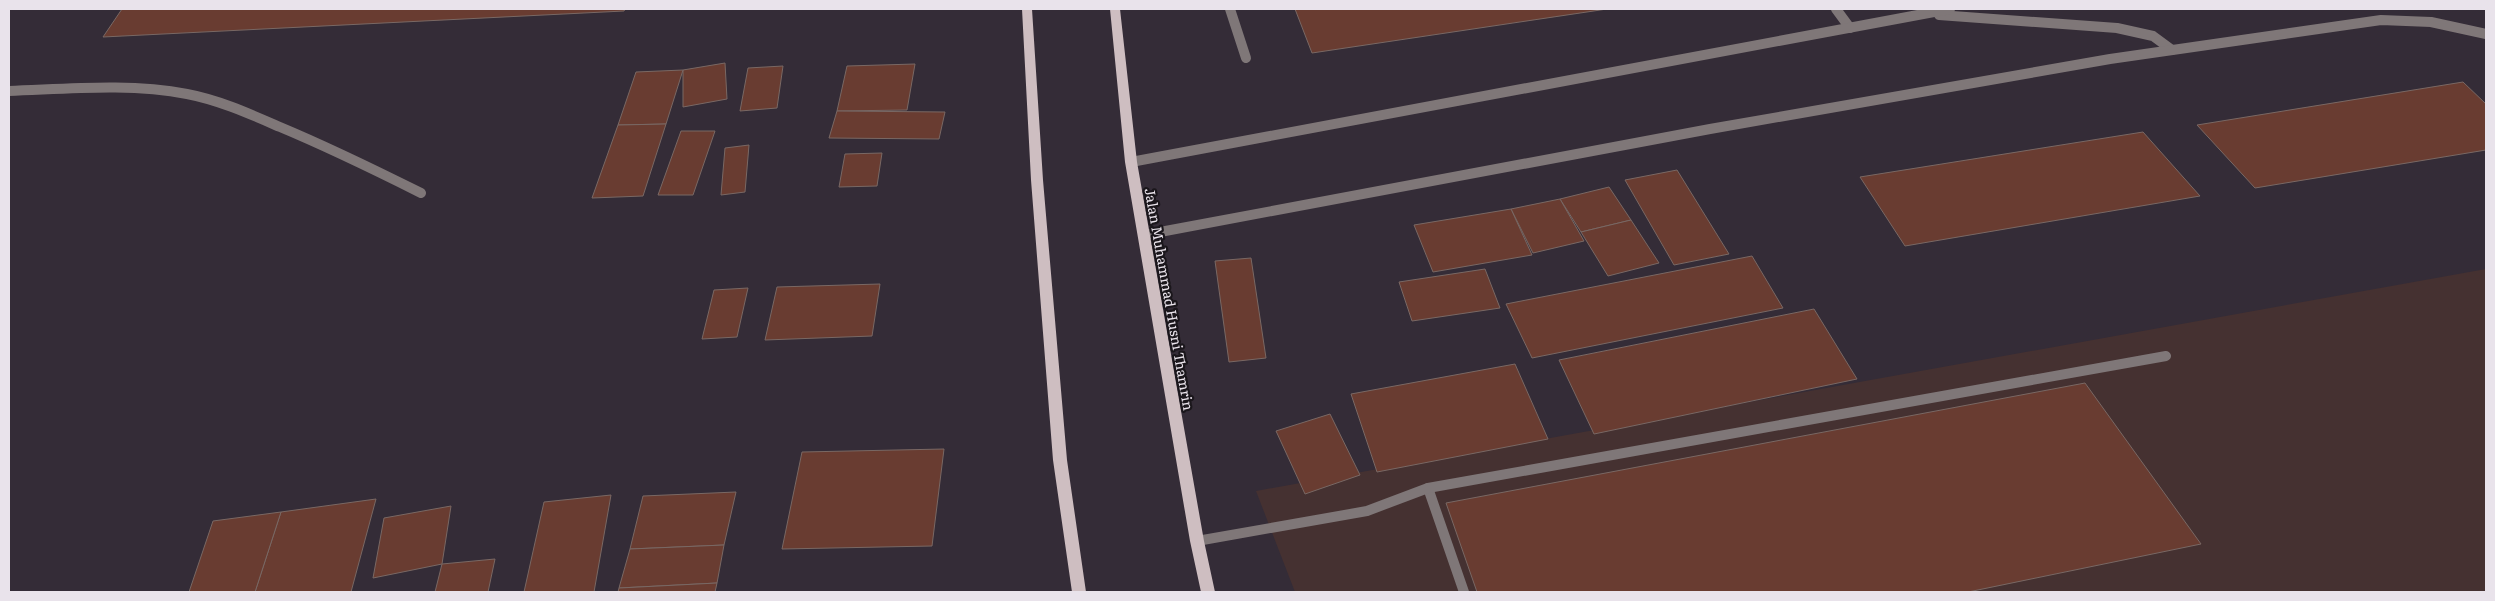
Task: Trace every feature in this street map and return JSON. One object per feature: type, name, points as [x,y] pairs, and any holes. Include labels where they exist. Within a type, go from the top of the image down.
[{"type":"main road","points":[[1027,9],[1038,180],[1060,460],[1079,592]]},
{"type":"main road","name":"Jalan Muhammad Husni Thamrin","points":[[1115,9],[1131,162],[1197,541],[1208,592]]},
{"type":"lane","points":[[1230,9],[1246,58]]},
{"type":"lane","points":[[1836,9],[1850,28]]},
{"type":"lane","points":[[1131,162],[1950,9]]},
{"type":"lane","points":[[1928,14],[2116,28],[2153,36],[2172,50]]},
{"type":"lane","points":[[1144,235],[1710,129],[2172,50],[2381,20],[2431,22],[2486,34]]},
{"type":"lane","points":[[9,91],[118,88],[150,89],[187,94],[223,104],[313,140],[421,193]]},
{"type":"lane","points":[[1197,541],[1367,511],[1428,488],[2166,356]]},
{"type":"lane","points":[[1428,488],[1464,592]]},
{"type":"shaded area","points":[[2486,269],[2486,592],[1295,592],[1256,491]]},
{"type":"building","points":[[122,9],[625,9],[624,11],[103,37]]},
{"type":"building","points":[[1295,9],[1607,9],[1312,53]]},
{"type":"building","points":[[725,63],[727,99],[683,107],[683,70]]},
{"type":"building","points":[[915,64],[907,110],[837,111],[847,66]]},
{"type":"building","points":[[783,66],[777,108],[740,111],[748,68]]},
{"type":"building","points":[[683,70],[666,124],[618,125],[636,72]]},
{"type":"building","points":[[2463,82],[2486,104],[2486,150],[2255,188],[2197,125]]},
{"type":"building","points":[[837,111],[945,112],[939,139],[829,138]]},
{"type":"building","points":[[666,124],[643,196],[592,198],[618,125]]},
{"type":"building","points":[[681,131],[715,131],[693,195],[658,195]]},
{"type":"building","points":[[2143,132],[2200,196],[1905,246],[1860,177]]},
{"type":"building","points":[[749,145],[745,192],[721,195],[725,148]]},
{"type":"building","points":[[882,153],[877,186],[839,187],[845,154]]},
{"type":"building","points":[[1677,170],[1729,254],[1674,265],[1625,180]]},
{"type":"building","points":[[1609,187],[1631,220],[1581,232],[1560,199]]},
{"type":"building","points":[[1560,199],[1584,241],[1533,253],[1511,209]]},
{"type":"building","points":[[1511,209],[1532,255],[1433,272],[1414,225]]},
{"type":"building","points":[[1631,220],[1659,263],[1608,276],[1581,232]]},
{"type":"building","points":[[1752,256],[1783,308],[1532,358],[1506,304]]},
{"type":"building","points":[[1251,258],[1266,358],[1229,362],[1215,261]]},
{"type":"building","points":[[1485,269],[1500,308],[1412,321],[1399,282]]},
{"type":"building","points":[[880,284],[872,336],[765,340],[777,287]]},
{"type":"building","points":[[748,288],[737,337],[702,339],[714,290]]},
{"type":"building","points":[[1814,309],[1857,379],[1594,434],[1559,360]]},
{"type":"building","points":[[1515,364],[1548,439],[1377,472],[1351,394]]},
{"type":"building","points":[[2085,383],[2201,544],[1968,592],[1477,592],[1446,503]]},
{"type":"building","points":[[1330,414],[1360,475],[1305,494],[1276,431]]},
{"type":"building","points":[[944,449],[932,546],[782,549],[802,452]]},
{"type":"building","points":[[736,492],[724,545],[630,549],[643,496]]},
{"type":"building","points":[[611,495],[594,592],[524,592],[544,502]]},
{"type":"building","points":[[376,499],[351,592],[255,592],[281,512]]},
{"type":"building","points":[[451,506],[442,564],[373,578],[384,518]]},
{"type":"building","points":[[281,512],[255,592],[189,592],[213,521]]},
{"type":"building","points":[[724,545],[717,583],[619,588],[630,549]]},
{"type":"building","points":[[495,559],[488,592],[435,592],[442,564]]},
{"type":"building","points":[[717,583],[715,592],[618,592],[619,588]]}]
